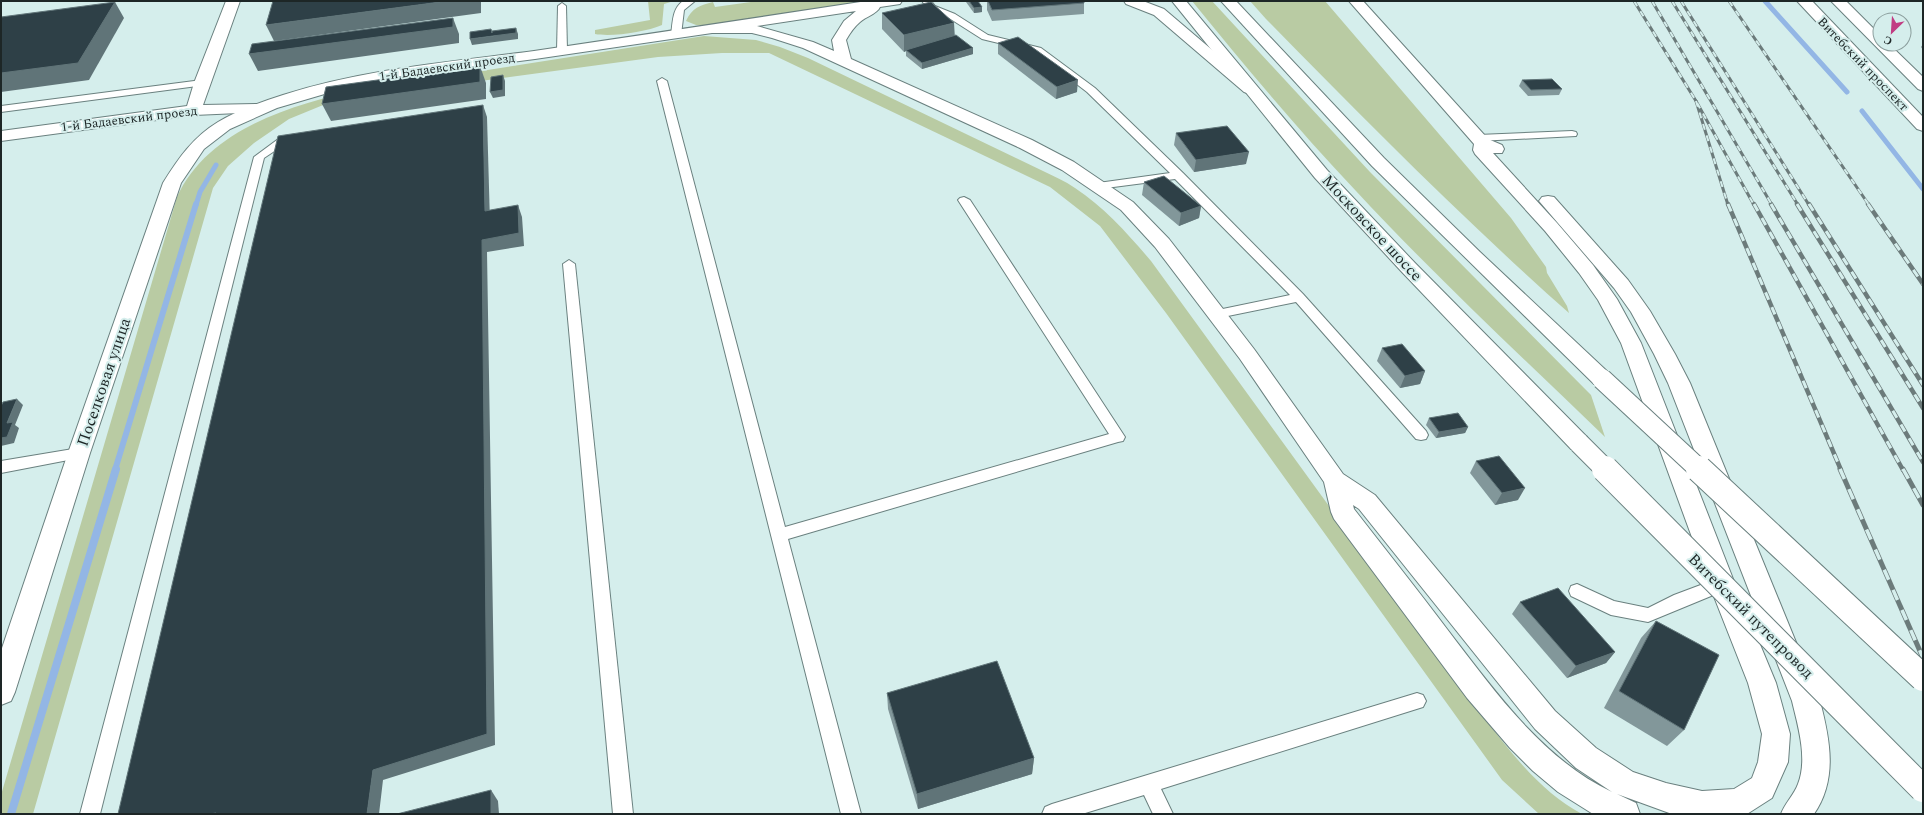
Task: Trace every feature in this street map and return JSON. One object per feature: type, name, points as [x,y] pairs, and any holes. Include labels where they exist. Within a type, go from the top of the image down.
[{"type":"main road","points":[[194,110],[202,83],[233,1]]},
{"type":"main road","points":[[1131,1],[1159,12],[1250,89]]},
{"type":"main road","name":"Московское шоссе","points":[[1179,1],[1250,89],[1327,180],[1408,267],[1579,443]]},
{"type":"main road","points":[[1228,1],[1378,162],[1473,256],[1923,678]]},
{"type":"main road","points":[[1356,1],[1480,141],[1502,152],[1612,272],[1658,340],[1679,383],[1806,701],[1813,730],[1816,764],[1810,793],[1796,814]]},
{"type":"main road","name":"Витебский проспект","points":[[1804,1],[1923,126]]},
{"type":"main road","name":"Витебский проспект","points":[[1838,1],[1872,34]]},
{"type":"main road","points":[[844,60],[840,40],[849,23],[862,12],[890,2]]},
{"type":"main road","name":"1-й Бадаевский проезд","points":[[1,136],[194,110],[258,109],[323,89],[378,77],[714,29],[810,25],[890,2]]},
{"type":"main road","points":[[810,25],[844,60]]},
{"type":"main road","points":[[714,29],[752,29],[777,35],[844,60],[1026,144],[1068,166],[1127,206],[1162,243],[1218,314],[1335,480],[1367,502],[1545,720],[1586,758],[1624,783],[1666,798],[1702,806],[1738,803],[1762,788],[1773,762],[1776,734],[1762,683],[1722,584],[1631,343],[1607,299],[1586,269],[1482,150],[1480,141]]},
{"type":"main road","name":"Витебский проспект","points":[[1890,52],[1923,86]]},
{"type":"main road","name":"Поселковая улица","points":[[1,692],[10,643],[79,453],[172,183],[189,154],[210,134],[234,120],[258,109]]},
{"type":"main road","name":"Витебский путепровод","points":[[1579,443],[1923,789]]},
{"type":"main road","points":[[1335,480],[1343,512],[1493,710],[1537,756],[1572,784],[1614,810],[1624,814]]},
{"type":"lane","points":[[676,34],[678,10],[685,2],[691,1]]},
{"type":"lane","points":[[926,1],[932,8],[952,16],[985,37],[1038,50],[1091,90],[1179,175],[1299,297],[1421,435]]},
{"type":"lane","points":[[562,6],[562,51]]},
{"type":"lane","points":[[662,81],[851,814]]},
{"type":"lane","points":[[1,108],[202,83]]},
{"type":"lane","points":[[1480,141],[1572,134]]},
{"type":"lane","points":[[90,814],[259,158],[285,139],[308,136]]},
{"type":"lane","points":[[1098,186],[1179,175]]},
{"type":"lane","points":[[779,535],[1118,437],[964,200]]},
{"type":"lane","points":[[569,264],[623,814]]},
{"type":"lane","points":[[1218,314],[1299,297]]},
{"type":"lane","points":[[1,467],[79,453]]},
{"type":"lane","points":[[1577,591],[1611,608],[1648,615],[1662,610],[1680,600],[1722,584]]},
{"type":"lane","points":[[1052,814],[1417,701]]},
{"type":"lane","points":[[1149,784],[1163,814]]},
{"type":"green space","points":[[648,1],[674,1],[664,4],[662,25],[647,30],[629,33],[610,35],[595,34],[595,30],[650,20]]},
{"type":"green space","points":[[758,1],[867,1],[711,26],[696,25],[686,21],[694,10],[708,3],[713,2],[715,7]]},
{"type":"green space","points":[[1192,1],[1212,1],[1370,172],[1591,395],[1605,437],[1479,316],[1386,223],[1334,168],[1252,74]]},
{"type":"green space","points":[[1250,1],[1325,1],[1511,218],[1546,267],[1547,273],[1567,306],[1569,313],[1491,242],[1415,169],[1303,57]]},
{"type":"green space","points":[[704,36],[756,40],[780,47],[808,58],[1071,185],[1096,204],[1125,231],[1151,261],[1467,696],[1505,745],[1548,790],[1564,803],[1582,814],[1539,814],[1502,780],[1166,313],[1100,226],[1050,187],[769,53],[722,53],[658,57],[333,101],[289,119],[254,143],[228,166],[213,188],[33,814],[1,814],[1,795],[177,197],[191,173],[209,154],[231,137],[255,123],[281,112],[334,96],[360,90]]},
{"type":"building","points":[[273,1],[448,1],[266,25]]},
{"type":"building","points":[[969,1],[978,1],[982,7],[974,8]]},
{"type":"building","points":[[988,1],[1084,1],[1084,3],[992,10]]},
{"type":"building","points":[[115,2],[78,63],[1,73],[1,17]]},
{"type":"building","points":[[931,2],[954,23],[904,35],[882,13]]},
{"type":"building","points":[[453,18],[453,27],[249,54],[252,44]]},
{"type":"building","points":[[516,28],[516,33],[470,39],[470,32],[491,29],[492,33],[492,31]]},
{"type":"building","points":[[956,35],[973,48],[922,63],[906,50]]},
{"type":"building","points":[[1018,37],[1078,80],[1057,87],[998,43]]},
{"type":"building","points":[[480,66],[480,82],[322,104],[326,87]]},
{"type":"building","points":[[503,75],[503,90],[490,92],[491,77]]},
{"type":"building","points":[[1552,79],[1562,89],[1531,90],[1522,80]]},
{"type":"building","points":[[483,105],[485,211],[518,205],[519,233],[482,240],[487,734],[373,770],[367,814],[118,814],[278,136]]},
{"type":"building","points":[[1227,126],[1249,152],[1196,160],[1176,133]]},
{"type":"building","points":[[1164,176],[1201,206],[1181,213],[1144,182]]},
{"type":"building","points":[[1402,344],[1425,371],[1405,376],[1382,348]]},
{"type":"building","points":[[17,399],[7,423],[13,422],[7,437],[1,438],[1,406],[3,402]]},
{"type":"building","points":[[1458,413],[1468,427],[1439,432],[1429,418]]},
{"type":"building","points":[[1499,456],[1525,488],[1502,493],[1476,461]]},
{"type":"building","points":[[1558,588],[1615,652],[1576,666],[1520,602]]},
{"type":"building","points":[[1656,621],[1719,655],[1684,730],[1619,691]]},
{"type":"building","points":[[997,661],[1034,758],[917,794],[887,693]]},
{"type":"building","points":[[491,790],[491,814],[397,814]]},
{"type":"waterway","points":[[1765,1],[1847,92]]},
{"type":"waterway","points":[[1862,111],[1923,189]]},
{"type":"waterway","points":[[196,205],[200,192],[216,165]]},
{"type":"waterway","points":[[115,470],[196,204]]},
{"type":"waterway","points":[[11,814],[116,469]]},
{"type":"railway","points":[[1634,1],[1696,101]]},
{"type":"railway","points":[[1652,1],[1772,205]]},
{"type":"railway","points":[[1672,1],[1798,205]]},
{"type":"railway","points":[[1681,1],[1809,205]]},
{"type":"railway","points":[[1729,1],[1869,205]]},
{"type":"railway","points":[[1696,101],[1754,205]]},
{"type":"railway","points":[[1696,101],[1728,205]]},
{"type":"railway","points":[[1728,204],[1841,470]]},
{"type":"railway","points":[[1754,204],[1903,470]]},
{"type":"railway","points":[[1771,204],[1923,462]]},
{"type":"railway","points":[[1797,204],[1923,408]]},
{"type":"railway","points":[[1809,204],[1923,385]]},
{"type":"railway","points":[[1868,204],[1923,284]]},
{"type":"railway","points":[[1840,469],[1923,658]]},
{"type":"railway","points":[[1903,469],[1923,505]]}]
